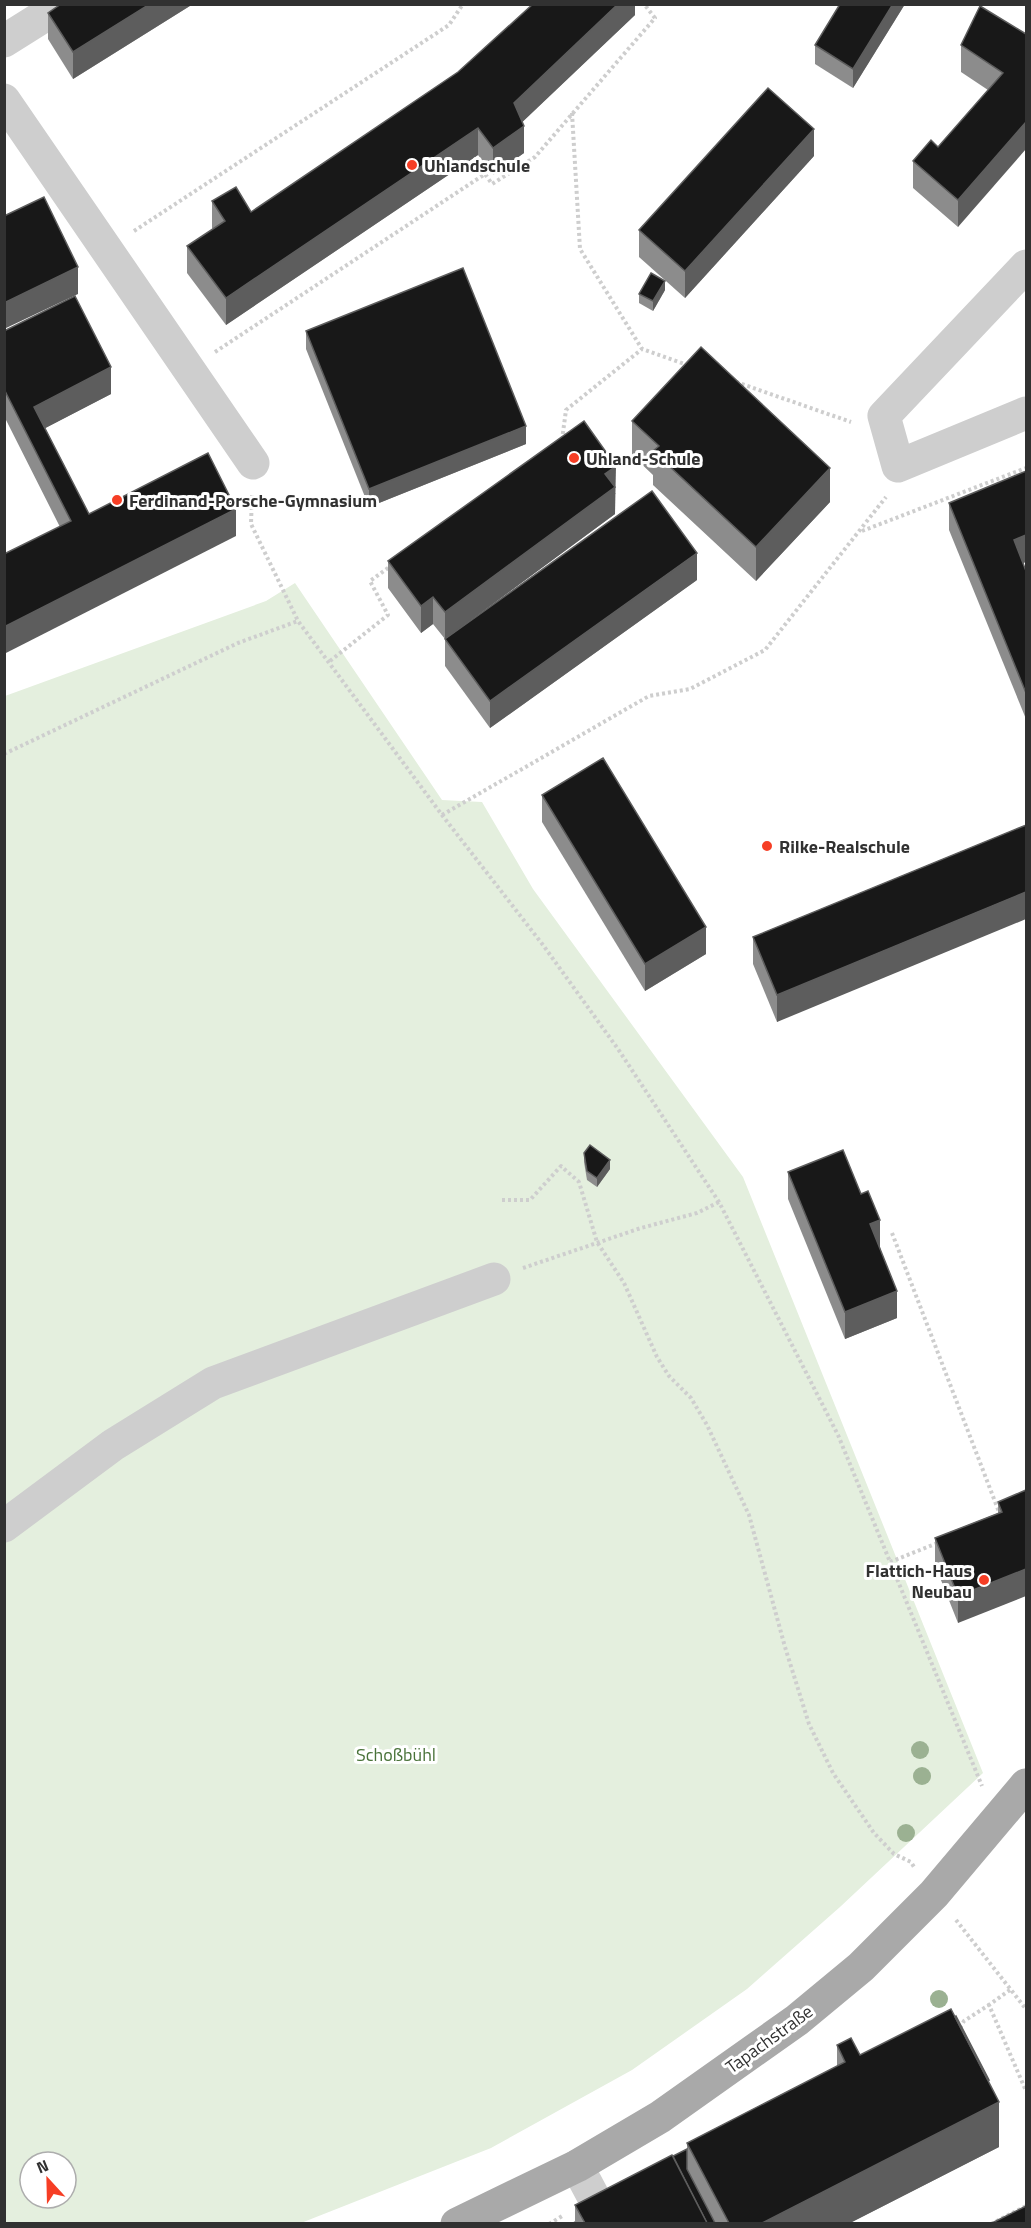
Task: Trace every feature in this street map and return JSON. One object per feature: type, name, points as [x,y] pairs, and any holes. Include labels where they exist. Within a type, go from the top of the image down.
[{"type":"main road","name":"Tapachstraße","points":[[457,2223],[578,2166],[660,2117],[797,2020],[861,1967],[934,1894],[1026,1785]]},
{"type":"lane","points":[[4,41],[63,4]]},
{"type":"lane","points":[[4,100],[109,249],[253,463]]},
{"type":"lane","points":[[1026,266],[884,416],[898,466],[1026,413]]},
{"type":"lane","points":[[4,1526],[113,1445],[213,1383],[494,1279]]},
{"type":"lane","points":[[578,2166],[608,2223]]},
{"type":"path","points":[[109,249],[319,108],[449,25],[462,4]]},
{"type":"path","points":[[189,369],[485,174],[492,184],[535,157],[655,18],[644,4]]},
{"type":"path","points":[[572,113],[580,249],[642,349],[698,369]]},
{"type":"path","points":[[562,441],[566,410],[642,349]]},
{"type":"path","points":[[732,380],[856,423],[884,416]]},
{"type":"path","points":[[253,463],[251,524],[298,621],[442,815],[543,945],[618,1049],[719,1202],[838,1435],[983,1787]]},
{"type":"path","points":[[442,815],[649,696],[690,689],[765,650],[884,502],[898,466]]},
{"type":"path","points":[[861,532],[1026,468]]},
{"type":"path","points":[[329,661],[388,615],[370,581],[399,560]]},
{"type":"path","points":[[4,754],[238,643],[298,621]]},
{"type":"path","points":[[502,1200],[530,1200],[561,1166],[579,1182],[597,1242],[624,1282],[657,1357],[669,1376],[690,1398],[707,1425],[749,1515],[785,1647],[809,1724],[833,1773],[874,1833],[894,1854],[911,1862]]},
{"type":"path","points":[[494,1279],[597,1242],[697,1214],[719,1202]]},
{"type":"path","points":[[891,1233],[1000,1516],[992,1520]]},
{"type":"path","points":[[890,1562],[947,1539]]},
{"type":"path","points":[[934,1894],[1026,2009]]},
{"type":"path","points":[[957,2034],[964,2021],[1010,1990]]},
{"type":"path","points":[[989,2005],[1026,2091]]},
{"type":"path","points":[[991,2223],[1026,2206]]},
{"type":"green space","name":"Schoßbühl","points":[[295,583],[442,800],[482,802],[533,889],[743,1177],[983,1773],[840,1907],[747,1989],[632,2070],[491,2148],[301,2223],[5,2223],[5,696],[266,601]]},
{"type":"building","points":[[61,4],[150,4],[73,52],[48,13]]},
{"type":"building","name":"Uhlandschule","points":[[533,4],[618,4],[514,103],[524,126],[493,148],[478,128],[226,298],[187,246],[225,221],[212,201],[236,187],[251,212],[458,72]]},
{"type":"building","points":[[840,4],[893,4],[853,69],[815,45]]},
{"type":"building","points":[[980,6],[1026,34],[1026,122],[958,200],[913,161],[931,140],[938,147],[1003,73],[961,45]]},
{"type":"building","points":[[768,88],[814,129],[685,271],[639,230]]},
{"type":"building","points":[[44,197],[78,267],[4,303],[4,216]]},
{"type":"building","points":[[463,268],[526,426],[369,489],[306,331]]},
{"type":"building","points":[[651,273],[665,281],[653,301],[639,294]]},
{"type":"building","points":[[75,296],[111,367],[34,407],[89,514],[208,453],[236,509],[4,627],[4,554],[71,521],[4,389],[4,331]]},
{"type":"building","points":[[701,347],[830,468],[756,547],[653,451],[659,446],[632,421]]},
{"type":"building","points":[[584,421],[616,466],[605,474],[615,487],[445,612],[433,597],[421,606],[388,561]]},
{"type":"building","points":[[1026,471],[1026,535],[1014,540],[1026,571],[1026,693],[949,503]]},
{"type":"building","points":[[652,491],[697,553],[490,701],[445,639]]},
{"type":"building","points":[[603,758],[706,927],[645,964],[542,795]]},
{"type":"building","points":[[1026,825],[1026,892],[777,995],[753,937]]},
{"type":"building","points":[[590,1145],[610,1160],[597,1178],[587,1171],[584,1153]]},
{"type":"building","points":[[843,1150],[861,1194],[868,1191],[880,1220],[870,1224],[897,1291],[845,1312],[788,1172]]},
{"type":"building","points":[[1026,1490],[1026,1569],[958,1596],[935,1538],[1002,1512],[998,1502]]},
{"type":"building","points":[[951,2009],[999,2102],[762,2223],[729,2223],[687,2143],[845,2062],[837,2045],[851,2038],[860,2055]]},
{"type":"building","points":[[956,2016],[989,2080],[955,2017]]},
{"type":"building","points":[[687,2149],[687,2169],[715,2223],[707,2223],[673,2156]]},
{"type":"building","points":[[672,2155],[707,2223],[585,2223],[575,2205]]},
{"type":"building","points":[[1026,2206],[1026,2223],[992,2223]]},
{"type":"place","name":"Uhlandschule","points":[[412,165]]},
{"type":"place","name":"Uhland-Schule","points":[[574,458]]},
{"type":"place","name":"Ferdinand-Porsche-Gymnasium","points":[[117,500]]},
{"type":"place","name":"Rilke-Realschule","points":[[767,846]]},
{"type":"place","name":"Flattich-Haus Neubau","points":[[984,1580]]}]
